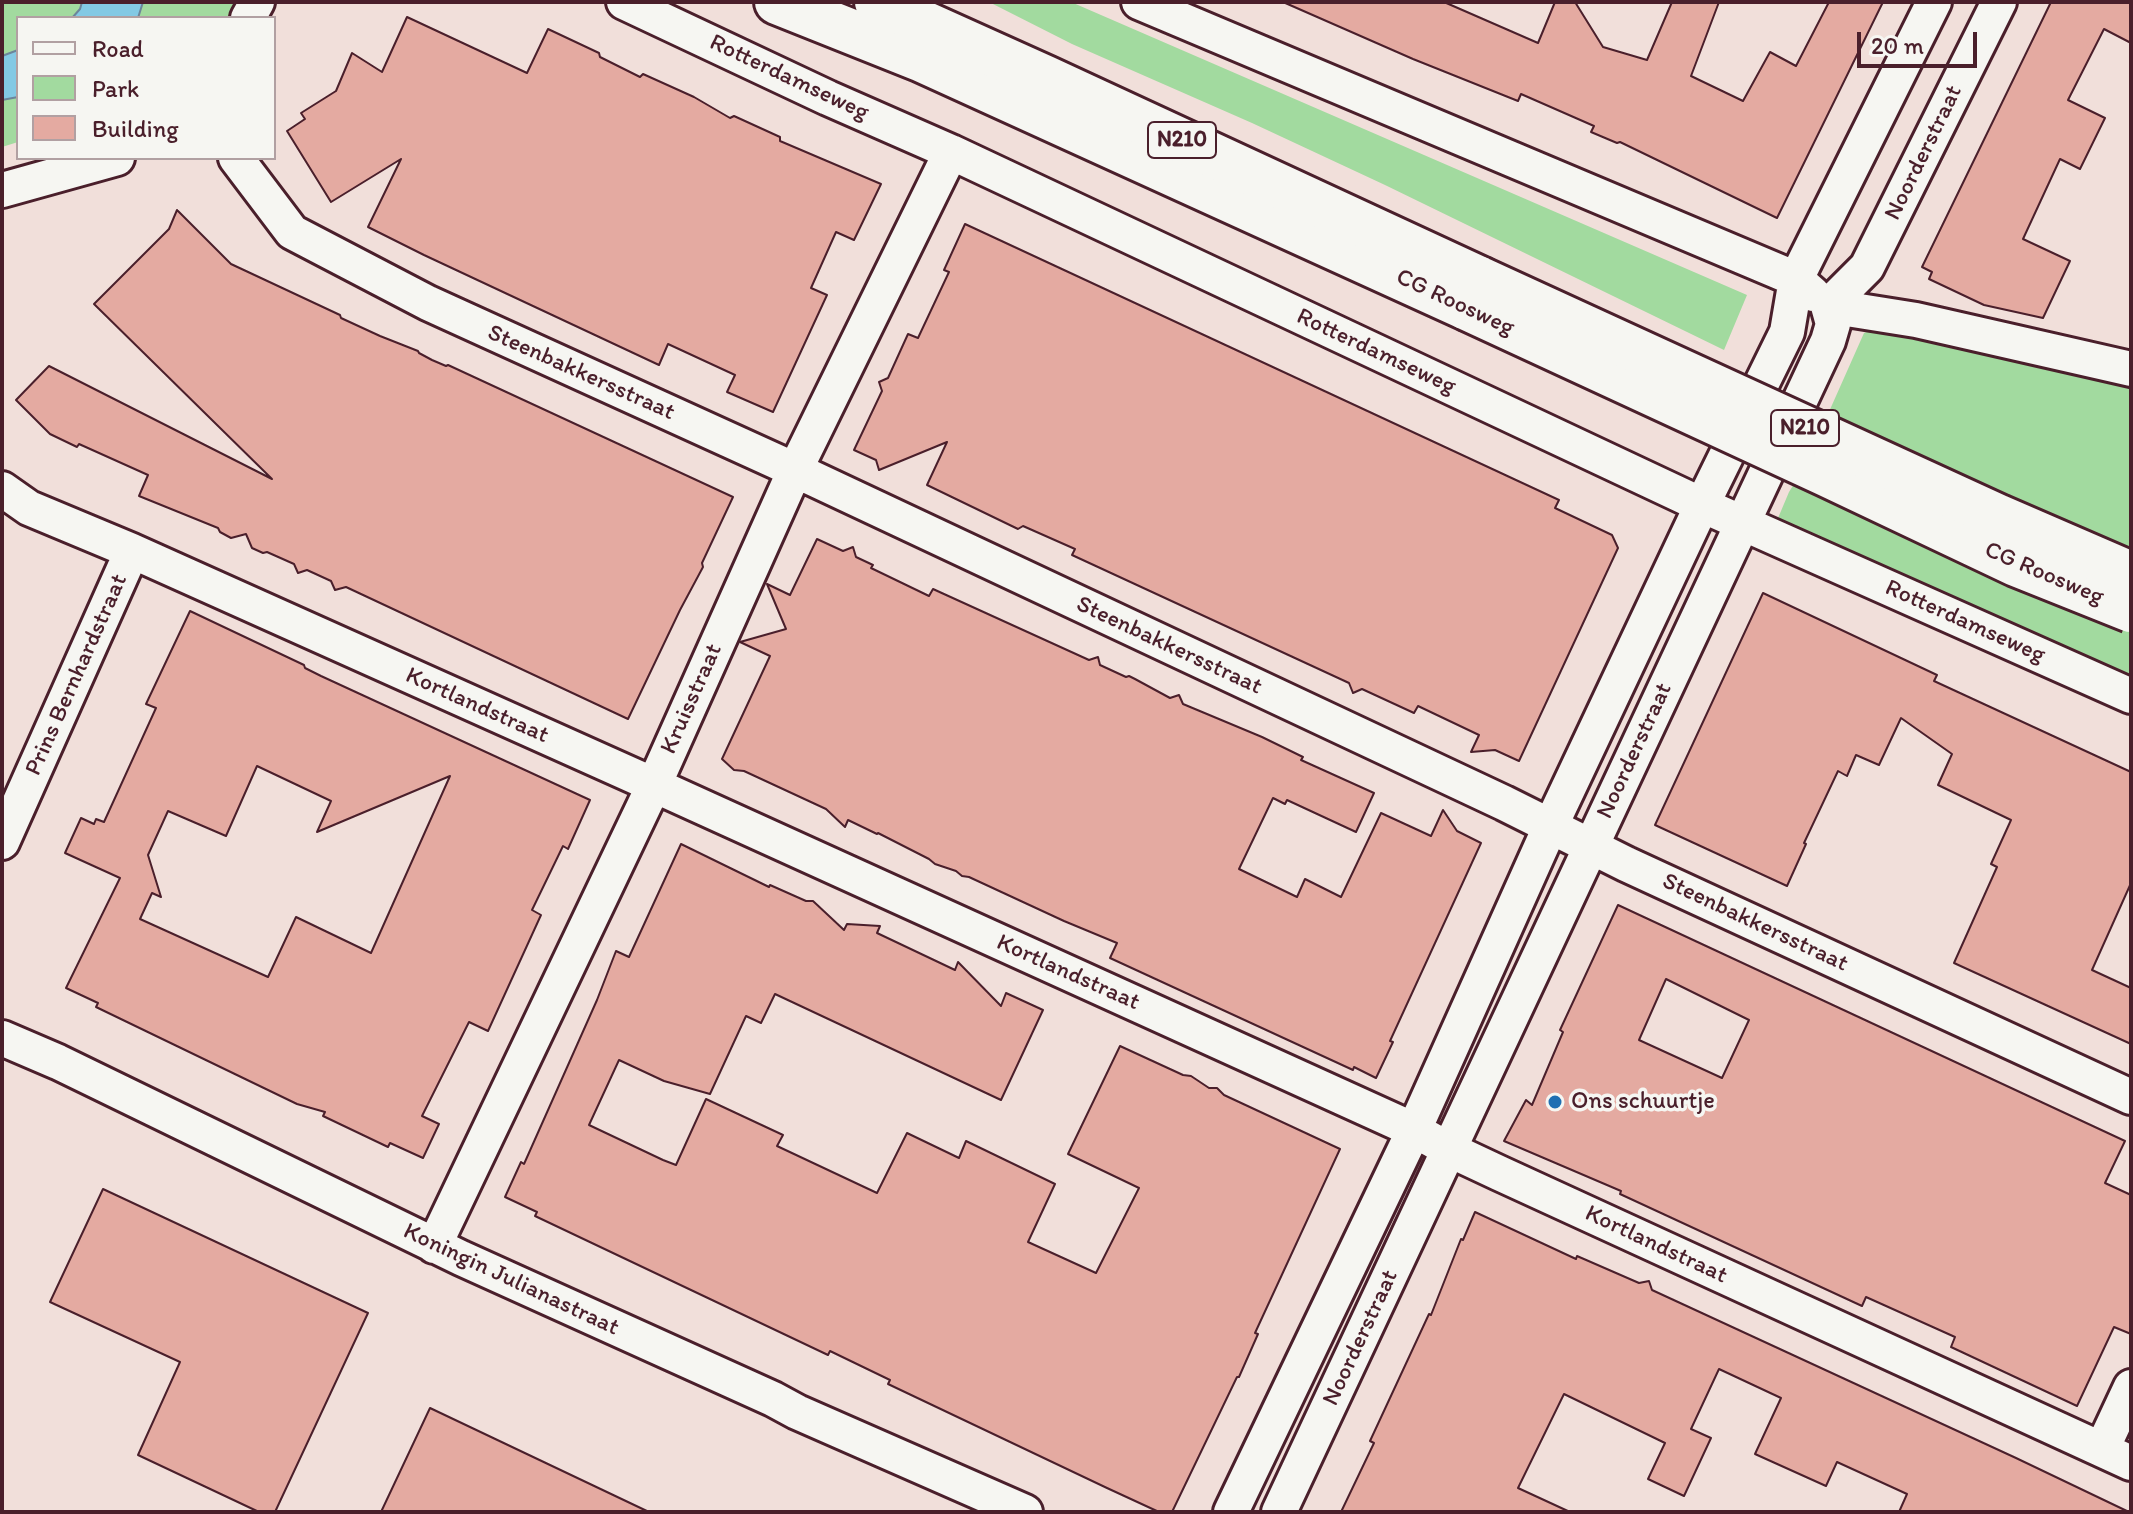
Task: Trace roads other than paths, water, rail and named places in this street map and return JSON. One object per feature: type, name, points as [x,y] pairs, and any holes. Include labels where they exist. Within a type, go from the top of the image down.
[{"type":"street","name":"Rotterdamseweg","points":[[624,2],[1702,505],[2131,696]]},
{"type":"street","name":"CG Roosweg","points":[[777,2],[920,59],[2131,574]]},
{"type":"street","name":"CG Roosweg","points":[[877,2],[1060,84],[1826,474],[2016,564],[2131,610]]},
{"type":"street","points":[[1139,2],[1796,279],[1828,306],[1916,320],[2131,369]]},
{"type":"street","name":"Noorderstraat","points":[[1231,1512],[1414,1130],[1551,825],[1787,332],[1796,279],[1934,2]]},
{"type":"street","name":"Noorderstraat","points":[[1279,1512],[1828,341],[1833,324],[1828,306],[1867,267],[1999,2]]},
{"type":"street","name":"Kruisstraat","points":[[434,1246],[654,785],[795,470],[951,152]]},
{"type":"street","points":[[2,190],[110,160]]},
{"type":"street","name":"Steenbakkersstraat","points":[[238,160],[292,232],[428,303],[795,470],[1551,825],[1626,864],[2131,1097]]},
{"type":"street","name":"Kortlandstraat","points":[[2,489],[29,508],[132,551],[654,785],[1414,1130],[1450,1150],[2116,1456]]},
{"type":"street","name":"Prins Bernhardstraat","points":[[2,842],[132,551]]},
{"type":"street","name":"Koningin Julianastraat","points":[[2,1038],[58,1062],[434,1246],[1025,1512]]},
{"type":"street","points":[[2116,1456],[2131,1387]]},
{"type":"water","points":[[82,2],[143,2],[139,16],[74,16]]},
{"type":"water","points":[[16,51],[16,97],[2,100],[2,56]]},
{"type":"place","name":"Ons schuurtje","points":[[1555,1102]]}]
